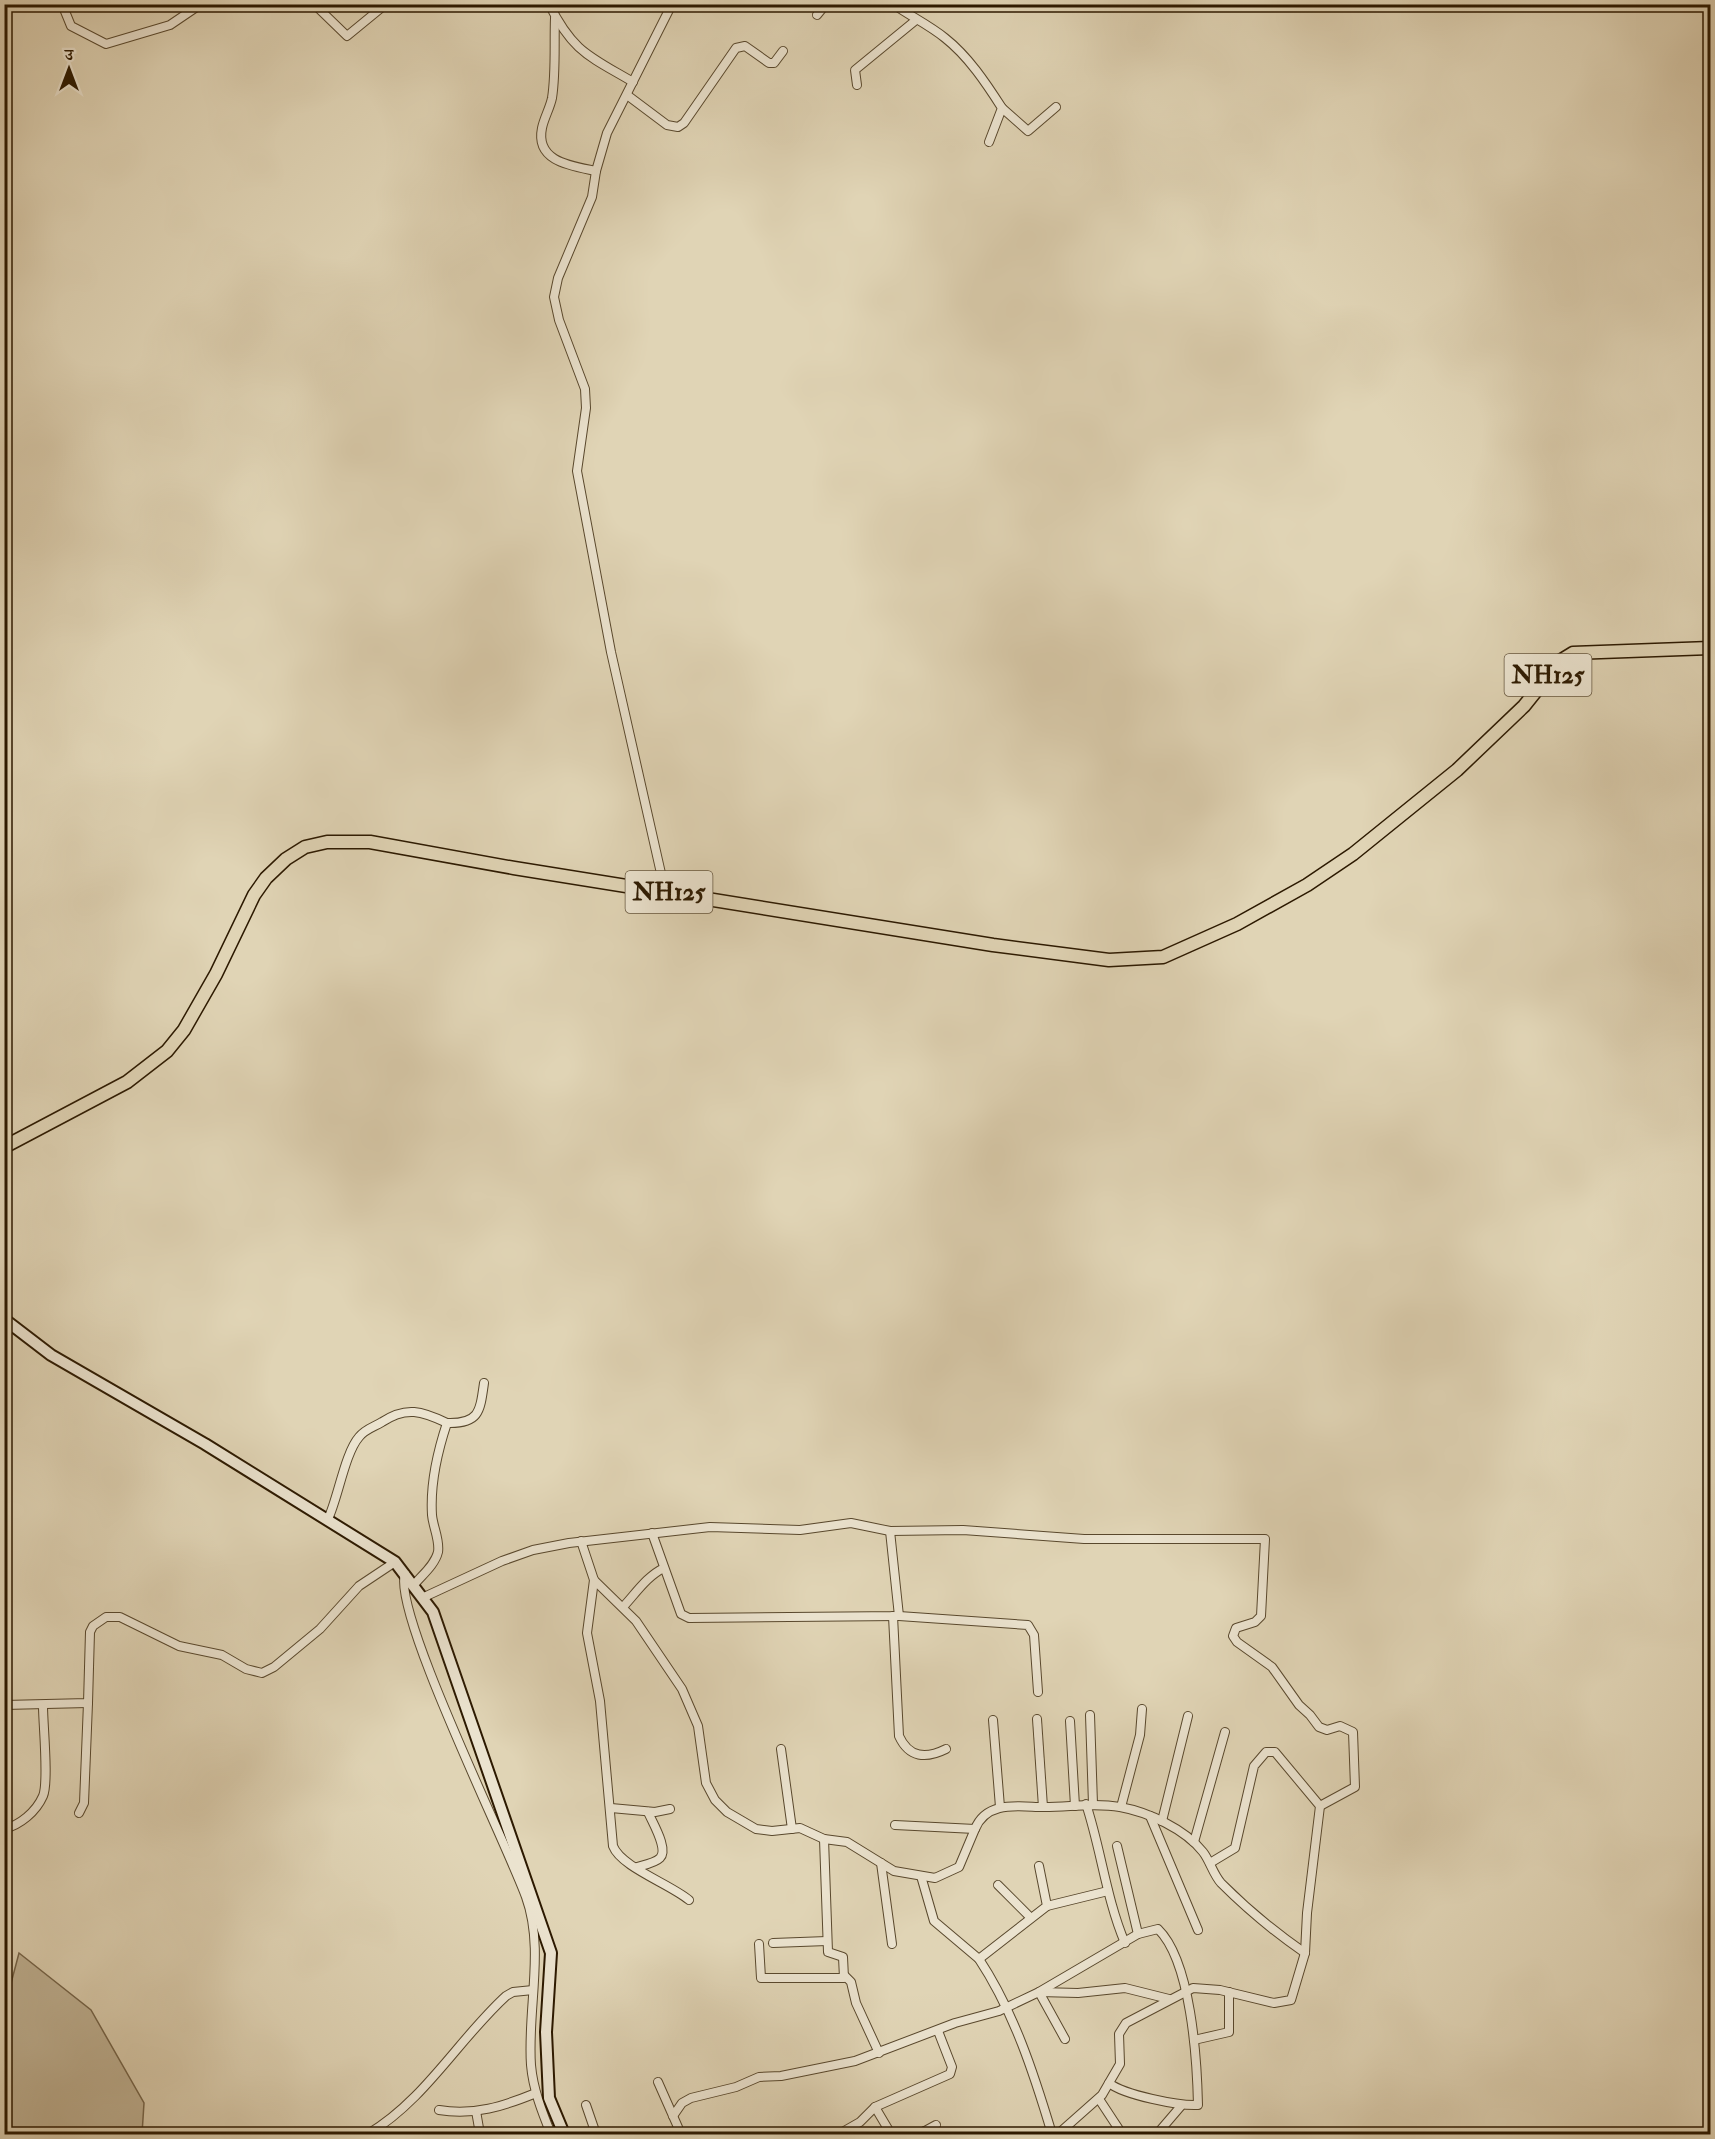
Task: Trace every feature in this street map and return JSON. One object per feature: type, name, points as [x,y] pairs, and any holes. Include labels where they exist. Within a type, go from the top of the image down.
[{"type":"highway","name":"NH125","points":[[4,1148],[127,1082],[167,1052],[184,1030],[216,974],[254,895],[266,878],[286,859],[305,847],[327,842],[370,842],[514,868],[1084,958],[1109,960],[1163,957],[1237,924],[1307,885],[1353,854],[1457,770],[1524,706],[1560,661],[1573,653],[1710,648]]},
{"type":"main road","points":[[4,1319],[51,1355],[395,1562],[433,1612],[551,1953],[546,2032],[549,2098],[564,2134]]},
{"type":"street","points":[[62,4],[70,26],[106,44],[170,25],[201,4]]},
{"type":"street","points":[[314,4],[347,36],[386,4]]},
{"type":"street","points":[[549,4],[555,18],[574,46],[633,82]]},
{"type":"street","points":[[665,891],[611,652],[577,471],[586,408],[585,389],[559,320],[554,297],[558,278],[592,197],[596,171],[608,133],[672,4]]},
{"type":"street","points":[[817,15],[826,4]]},
{"type":"street","points":[[893,4],[945,38],[968,61],[1002,108],[1028,131],[1056,107]]},
{"type":"street","points":[[555,18],[552,98],[542,128],[541,139],[544,150],[552,158],[564,164],[596,171]]},
{"type":"street","points":[[857,85],[855,70],[916,20]]},
{"type":"street","points":[[627,95],[667,125],[678,127],[684,123],[736,48],[745,46],[770,63],[774,63],[783,51]]},
{"type":"street","points":[[989,142],[1002,108]]},
{"type":"street","points":[[328,1520],[355,1443],[365,1431],[400,1412],[409,1410],[424,1412],[447,1423],[465,1423],[474,1418],[481,1407],[484,1383]]},
{"type":"street","points":[[413,1586],[430,1565],[438,1550],[432,1516],[432,1487],[436,1457],[447,1423]]},
{"type":"street","points":[[422,1598],[533,1550],[581,1541],[710,1527],[800,1530],[851,1523],[890,1531],[963,1530],[1084,1539],[1265,1539],[1261,1616],[1255,1622],[1236,1628],[1233,1636],[1272,1667],[1299,1706],[1319,1727],[1327,1730],[1340,1726],[1353,1732],[1355,1787],[1320,1806]]},
{"type":"street","points":[[890,1531],[896,1616],[900,1736],[905,1747],[919,1755],[928,1756],[946,1749]]},
{"type":"street","points":[[652,1533],[679,1612],[685,1617],[742,1619],[896,1616],[1028,1625],[1034,1635],[1038,1692]]},
{"type":"street","points":[[581,1541],[594,1580],[587,1633],[600,1701],[615,1851],[623,1860],[689,1900]]},
{"type":"street","points":[[79,1813],[84,1803],[90,1632],[93,1626],[106,1617],[120,1617],[179,1646],[222,1655],[246,1670],[262,1673],[274,1667],[320,1629],[359,1586],[395,1562]]},
{"type":"street","points":[[623,1607],[655,1572],[664,1568]]},
{"type":"street","points":[[405,1575],[403,1592],[435,1686],[527,1898],[534,1942],[531,2061],[536,2093],[551,2134]]},
{"type":"street","points":[[594,1580],[636,1621],[682,1689],[698,1726],[702,1769],[715,1800],[738,1820],[756,1829],[772,1831],[800,1828],[824,1839],[847,1842],[894,1871],[934,1878],[948,1875],[959,1867],[982,1816],[1000,1807],[1043,1808],[1090,1804],[1121,1807],[1162,1821],[1194,1842],[1210,1863],[1221,1883],[1282,1937],[1305,1953]]},
{"type":"street","points":[[4,1705],[43,1706],[88,1703]]},
{"type":"street","points":[[4,1830],[16,1826],[26,1818],[44,1794],[43,1706]]},
{"type":"street","points":[[1121,1807],[1140,1735],[1142,1709]]},
{"type":"street","points":[[1090,1715],[1090,1804],[1108,1891],[1125,1942]]},
{"type":"street","points":[[1162,1821],[1188,1716]]},
{"type":"street","points":[[1037,1719],[1043,1808]]},
{"type":"street","points":[[993,1720],[1000,1807]]},
{"type":"street","points":[[1070,1721],[1075,1806]]},
{"type":"street","points":[[1194,1842],[1225,1732]]},
{"type":"street","points":[[782,1749],[792,1829]]},
{"type":"street","points":[[1058,2134],[1099,2099],[1109,2083],[1120,2064],[1121,2028],[1169,1999],[1193,1988],[1229,1992],[1274,2003],[1291,2000],[1305,1953],[1307,1913],[1320,1806],[1275,1752],[1266,1752],[1254,1766],[1235,1848],[1210,1863]]},
{"type":"street","points":[[610,1808],[648,1812],[670,1809]]},
{"type":"street","points":[[637,1867],[659,1859],[663,1854],[648,1812]]},
{"type":"street","points":[[1150,1816],[1198,1930]]},
{"type":"street","points":[[895,1825],[975,1829]]},
{"type":"street","points":[[824,1839],[827,1941],[829,1954],[845,1960],[845,1976]]},
{"type":"street","points":[[1117,1846],[1138,1934]]},
{"type":"street","points":[[881,1863],[892,1944]]},
{"type":"street","points":[[1039,1866],[1047,1906]]},
{"type":"street","points":[[921,1876],[934,1921],[979,1959],[1005,2007],[1026,2052],[1052,2134]]},
{"type":"street","points":[[998,1885],[1030,1917]]},
{"type":"street","points":[[979,1959],[1047,1906],[1108,1891]]},
{"type":"street","points":[[673,2116],[685,2100],[736,2087],[759,2077],[780,2076],[834,2066],[879,2053],[1005,2007],[1039,1992],[1138,1934],[1158,1929],[1169,1940],[1185,1991],[1194,2040],[1198,2104],[1181,2106],[1122,2092],[1109,2083]]},
{"type":"street","points":[[773,1943],[827,1941]]},
{"type":"street","points":[[759,1944],[761,1978],[841,1979],[845,1976]]},
{"type":"street","points":[[845,1976],[850,1980],[856,2003],[879,2053]]},
{"type":"street","points":[[1039,1992],[1078,1993],[1125,1988],[1169,1999]]},
{"type":"street","points":[[368,2134],[415,2098],[472,2031],[506,1996],[513,1992],[533,1990]]},
{"type":"street","points":[[1039,1992],[1065,2039]]},
{"type":"street","points":[[1194,2040],[1229,2032],[1229,1992]]},
{"type":"street","points":[[839,2134],[860,2122],[875,2108],[950,2074],[952,2067],[938,2031]]},
{"type":"street","points":[[658,2082],[681,2134]]},
{"type":"street","points":[[440,2110],[458,2113],[476,2111],[504,2105],[536,2093]]},
{"type":"street","points":[[1099,2099],[1122,2134]]},
{"type":"street","points":[[586,2105],[596,2134]]},
{"type":"street","points":[[1158,2134],[1181,2106]]},
{"type":"street","points":[[875,2108],[891,2134]]},
{"type":"street","points":[[476,2111],[480,2134]]},
{"type":"street","points":[[916,2134],[926,2133],[936,2125]]},
{"type":"shaded area","points":[[19,1953],[91,2010],[144,2103],[142,2134],[5,2134],[5,2006]]}]
